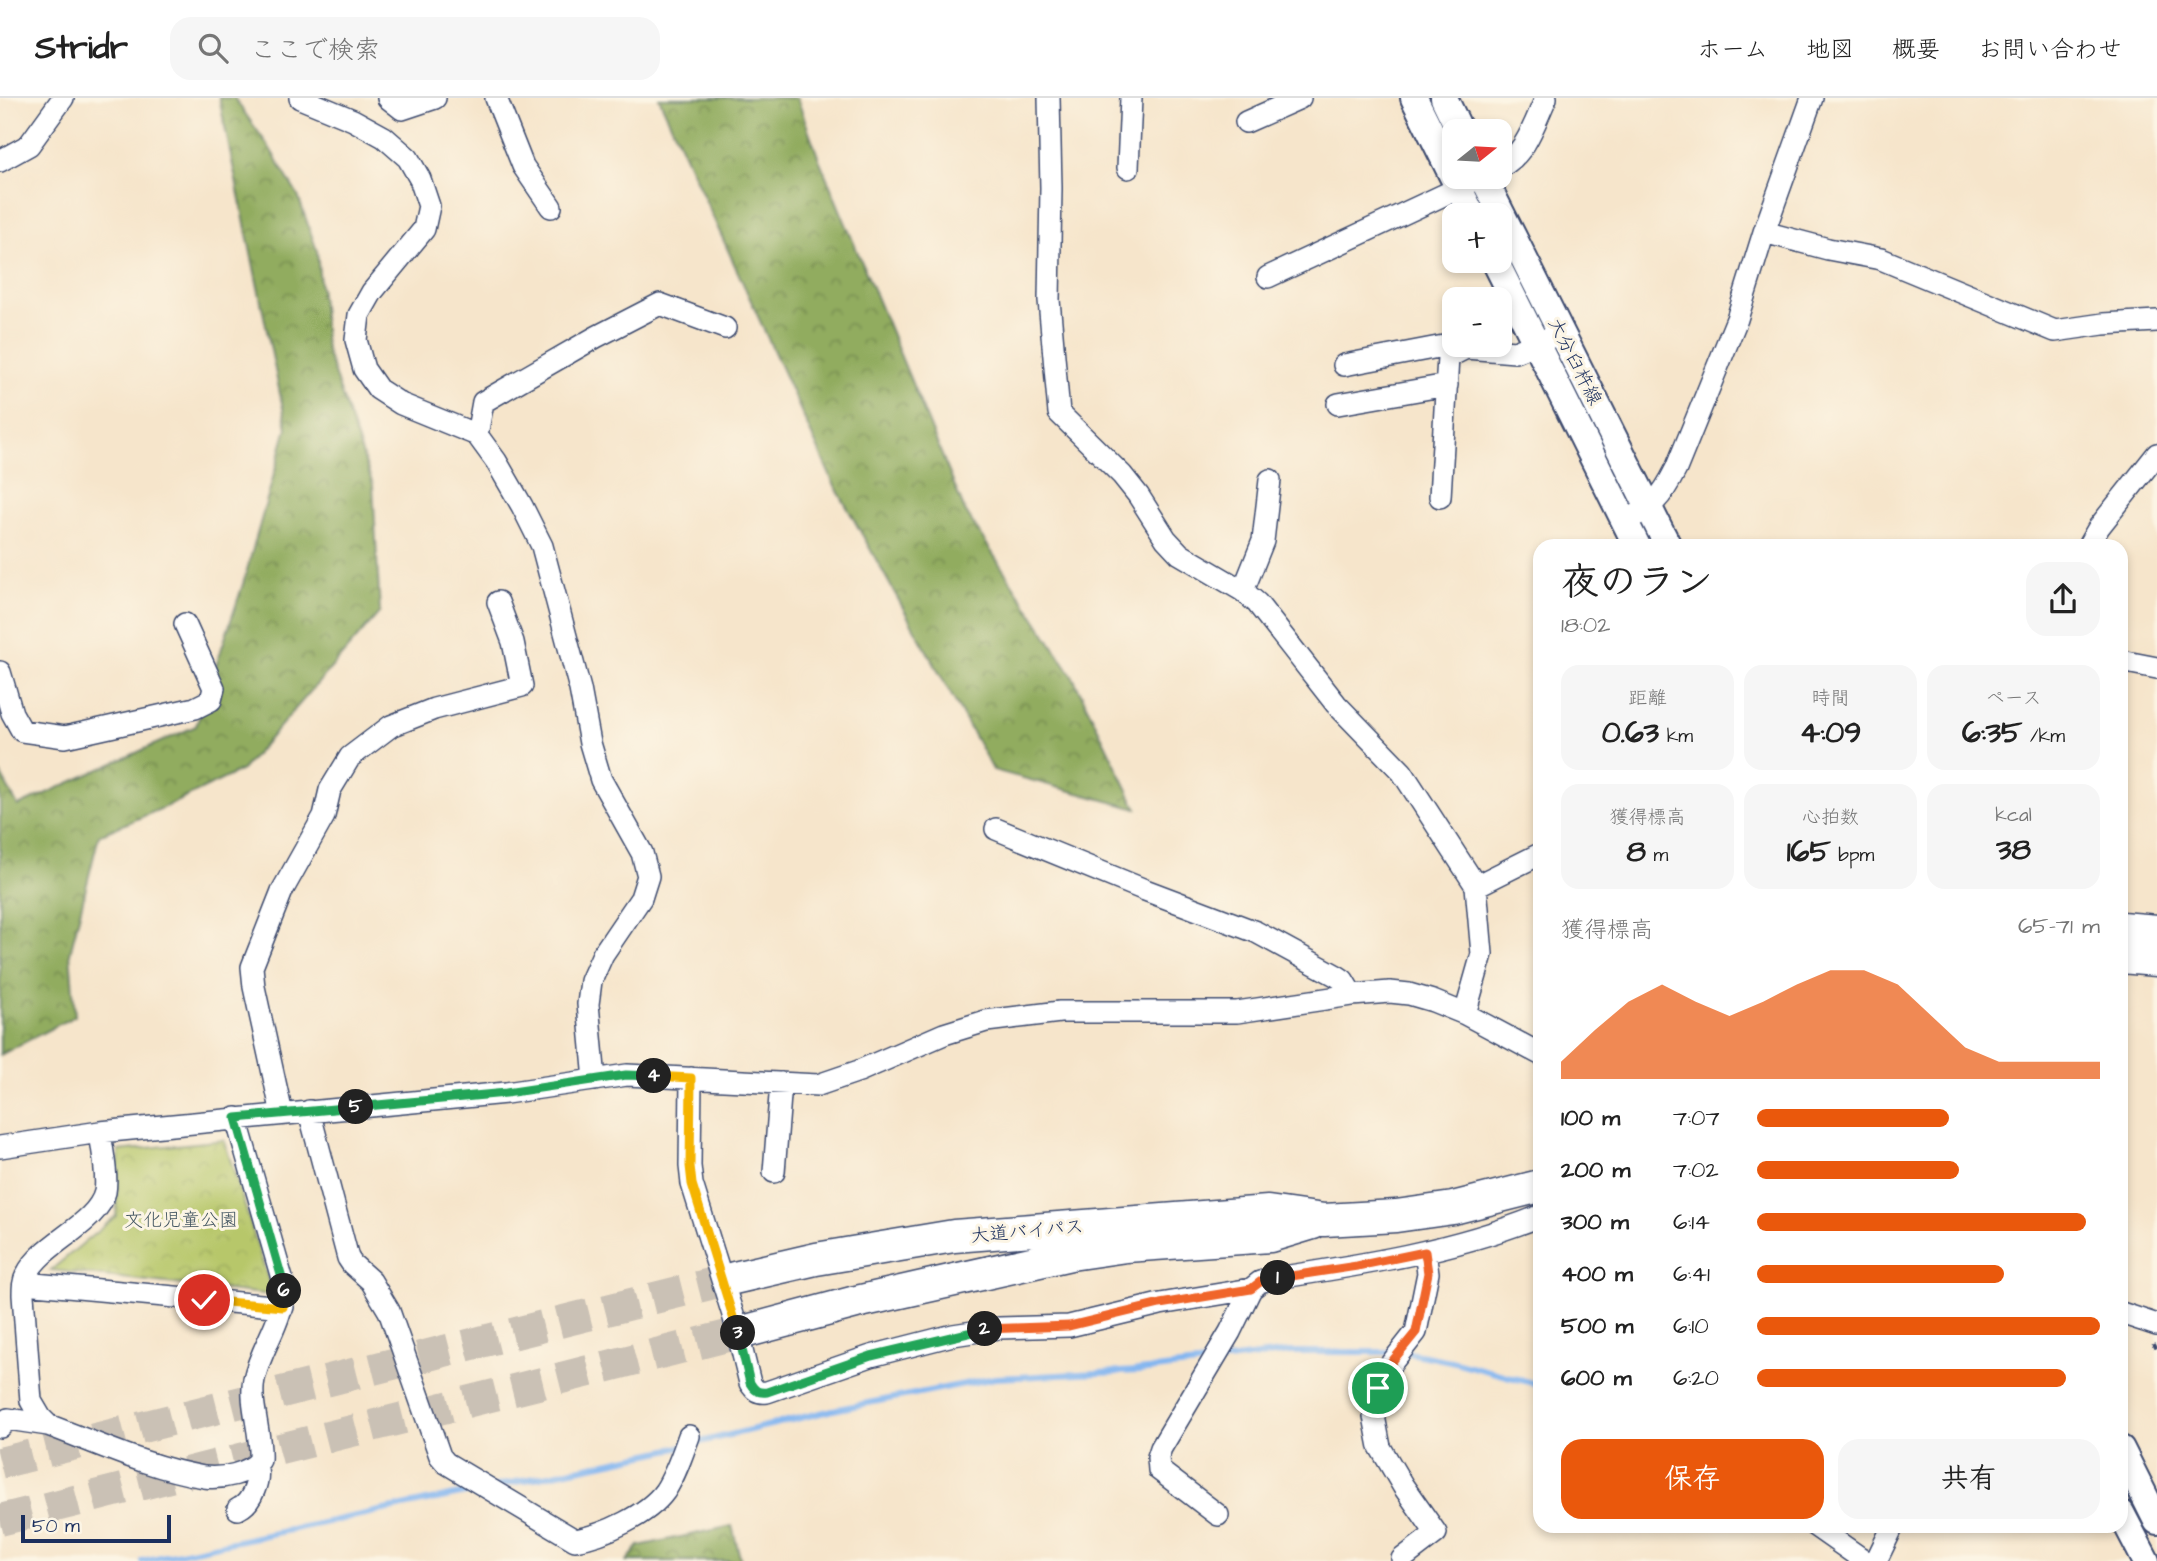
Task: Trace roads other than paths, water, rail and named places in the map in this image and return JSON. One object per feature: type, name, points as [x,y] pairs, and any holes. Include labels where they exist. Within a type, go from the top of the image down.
[{"type":"highway","points":[[2128,929],[2157,931]]},
{"type":"highway","points":[[2128,958],[2157,960]]},
{"type":"highway","name":"大道バイパス","points":[[734,1278],[830,1257],[954,1236],[1268,1212],[1324,1220],[1396,1216],[1453,1208],[1533,1188]]},
{"type":"highway","name":"大道バイパス","points":[[747,1331],[856,1302],[1071,1254],[1139,1245],[1270,1236],[1324,1220]]},
{"type":"main road","name":"大分臼杵線","points":[[1414,98],[1442,136]]},
{"type":"main road","points":[[1444,98],[1455,119]]},
{"type":"main road","name":"大分臼杵線","points":[[1480,189],[1561,332],[1664,539]]},
{"type":"main road","name":"大分臼杵線","points":[[1501,273],[1634,539]]},
{"type":"main road","points":[[2128,1463],[2157,1521]]},
{"type":"main road","points":[[2128,1526],[2146,1561]]},
{"type":"street","points":[[0,161],[29,145],[63,98]]},
{"type":"street","points":[[300,98],[353,120],[384,138],[408,158],[421,179],[429,206],[424,229],[372,292],[359,315],[356,340],[364,369],[378,389],[401,404],[477,435],[496,461],[522,506],[542,547],[601,780],[642,853],[649,876],[641,898],[603,954],[591,981],[589,1004],[595,1080]]},
{"type":"street","points":[[388,98],[402,109],[435,98]]},
{"type":"street","points":[[496,98],[523,166],[551,207]]},
{"type":"street","points":[[1049,98],[1049,300],[1059,413],[1122,475],[1166,539],[1180,554],[1243,591],[1257,603],[1336,704],[1402,772],[1476,886],[1482,954],[1465,1014]]},
{"type":"street","points":[[1128,168],[1131,98]]},
{"type":"street","points":[[1246,122],[1300,98]]},
{"type":"street","points":[[1512,159],[1523,148],[1546,98]]},
{"type":"street","points":[[1625,522],[1649,508],[1665,493],[1737,319],[1764,232],[1812,98]]},
{"type":"street","points":[[1268,277],[1458,189]]},
{"type":"street","points":[[1764,232],[1828,249],[1881,259],[2055,331],[2103,324],[2157,321]]},
{"type":"street","points":[[477,435],[483,402],[596,337],[660,304],[724,328]]},
{"type":"street","points":[[1512,352],[1561,332]]},
{"type":"street","points":[[1344,365],[1442,349]]},
{"type":"street","points":[[1440,497],[1448,357]]},
{"type":"street","points":[[1338,404],[1447,384]]},
{"type":"street","points":[[2092,539],[2157,454]]},
{"type":"street","points":[[1243,591],[1264,541],[1270,480]]},
{"type":"street","points":[[282,1114],[252,967],[282,891],[324,816],[330,790],[350,757],[391,726],[434,709],[522,686],[513,642],[498,602]]},
{"type":"street","points":[[0,672],[12,713],[22,731],[65,737],[195,708],[211,700],[214,688],[186,625]]},
{"type":"street","points":[[2128,662],[2157,668]]},
{"type":"street","points":[[996,829],[1256,932],[1337,975],[1352,995]]},
{"type":"street","points":[[1476,886],[1533,858]]},
{"type":"street","points":[[0,1147],[100,1132],[506,1093],[626,1075],[818,1085],[859,1071],[944,1034],[986,1021],[1060,1012],[1237,1012],[1390,992],[1409,994],[1465,1014],[1533,1050]]},
{"type":"street","points":[[691,1078],[692,1184],[734,1318],[750,1383],[760,1393],[871,1356],[972,1332],[999,1328],[1069,1326],[1160,1304],[1251,1289]]},
{"type":"street","points":[[774,1172],[781,1083]]},
{"type":"street","points":[[309,1111],[348,1258],[355,1268],[371,1281],[389,1311],[440,1456],[446,1463],[575,1539],[617,1526],[645,1510],[663,1493],[676,1471],[689,1436]]},
{"type":"street","points":[[0,1427],[8,1419],[48,1425],[135,1458],[205,1477],[242,1472],[260,1460],[254,1381],[266,1345],[281,1316],[283,1282],[236,1118]]},
{"type":"street","points":[[48,1425],[31,1401],[24,1283],[35,1262],[100,1205],[105,1190],[100,1132]]},
{"type":"street","points":[[1218,1515],[1159,1470],[1158,1457],[1230,1332],[1251,1289],[1270,1279],[1357,1266],[1425,1252],[1503,1231],[1533,1219]]},
{"type":"street","points":[[1402,1559],[1436,1533],[1380,1447],[1374,1416],[1378,1388],[1390,1364],[1416,1332],[1428,1273],[1425,1252]]},
{"type":"street","points":[[24,1283],[283,1307]]},
{"type":"street","points":[[2128,1315],[2157,1325]]},
{"type":"street","points":[[238,1509],[251,1500],[258,1471],[256,1465]]},
{"type":"street","points":[[1825,1533],[1865,1561]]},
{"type":"street","points":[[1876,1561],[1890,1533]]},
{"type":"waterway","points":[[1219,1361],[1290,1352],[1393,1352]]},
{"type":"waterway","points":[[1404,1352],[1451,1361],[1533,1383]]},
{"type":"waterway","points":[[692,1444],[833,1410],[995,1378],[1139,1371],[1205,1363]]},
{"type":"waterway","points":[[497,1486],[681,1447]]},
{"type":"waterway","points":[[142,1561],[479,1490]]},
{"type":"tunnel","points":[[0,1463],[734,1278]]},
{"type":"tunnel","points":[[0,1520],[747,1331]]},
{"type":"park label","name":"文化児童公園","points":[[181,1219]]}]
